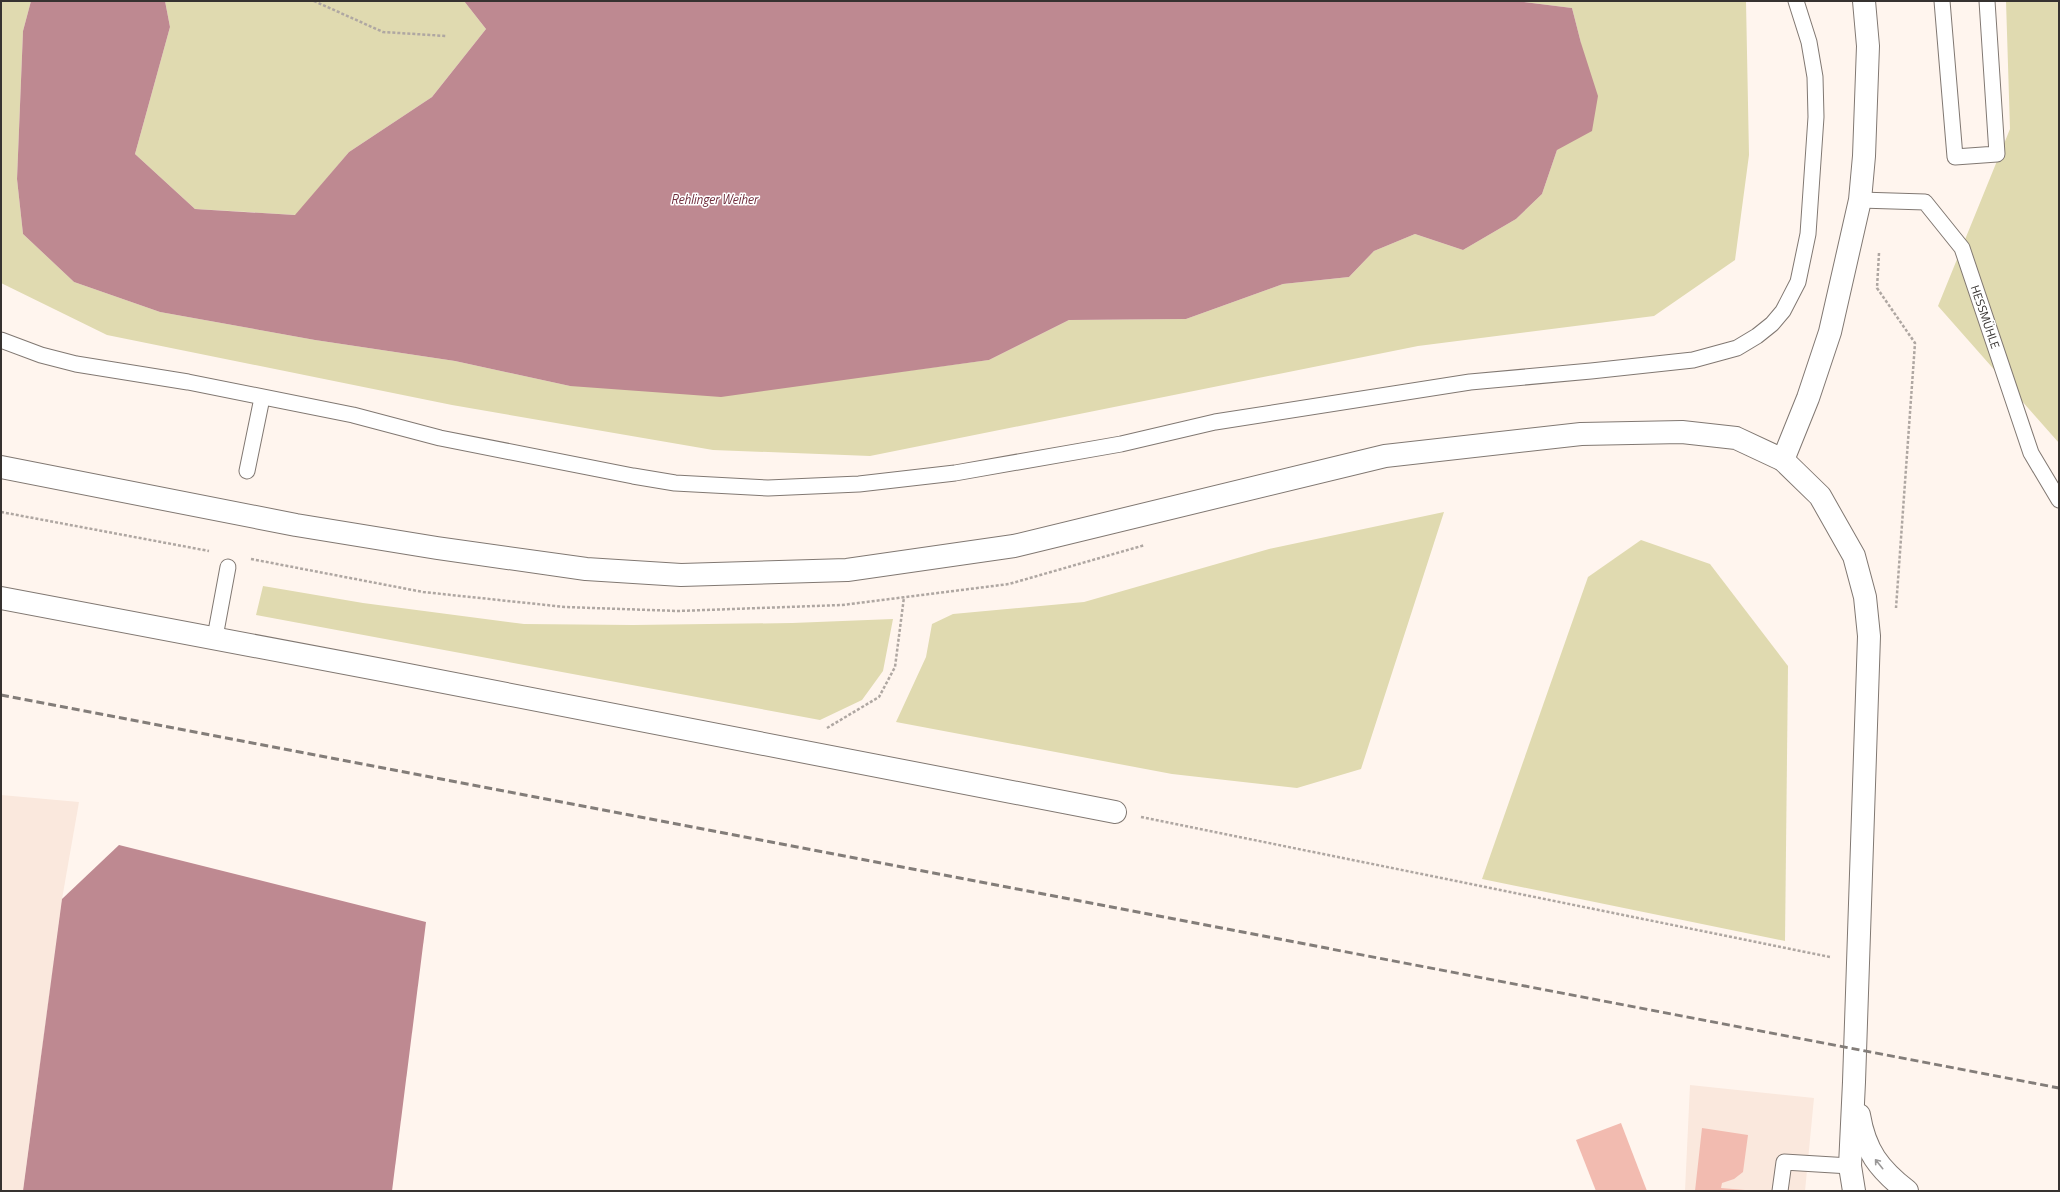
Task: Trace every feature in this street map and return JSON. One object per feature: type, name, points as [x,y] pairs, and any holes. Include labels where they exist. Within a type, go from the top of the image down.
[{"type":"main road","points":[[1783,460],[1808,398],[1830,332],[1860,200],[1864,156],[1868,46],[1864,1]]},
{"type":"main road","points":[[1,467],[296,525],[406,543],[586,569],[680,575],[846,570],[1006,547],[1385,456],[1581,434],[1682,432],[1736,438],[1783,460],[1820,496],[1854,556],[1865,597],[1869,636],[1850,1166],[1854,1191]]},
{"type":"main road","points":[[1,598],[215,637],[786,750],[1115,812]]},
{"type":"main road","points":[[1854,1082],[1862,1136],[1877,1164],[1907,1191]]},
{"type":"lane","points":[[1,340],[41,355],[76,364],[188,382],[353,415],[440,438],[633,476],[675,482],[730,487],[806,488],[859,484],[955,473],[1031,461],[1121,444],[1215,422],[1470,382],[1693,360],[1737,348],[1772,324],[1791,298],[1803,261],[1808,234],[1816,110],[1814,77],[1809,42],[1796,1]]},
{"type":"lane","points":[[1942,1],[1955,157],[1997,154],[1987,1]]},
{"type":"lane","name":"HESSMÜHLE","points":[[1860,200],[1925,202],[1962,248],[2031,453],[2059,500]]},
{"type":"lane","points":[[247,471],[262,398]]},
{"type":"lane","points":[[215,637],[228,567]]},
{"type":"lane","points":[[1780,1191],[1784,1162],[1850,1166]]},
{"type":"path","points":[[314,1],[383,32],[446,36]]},
{"type":"path","points":[[1869,636],[1892,624],[1897,604],[1915,343],[1876,288],[1879,248]]},
{"type":"path","points":[[786,750],[848,717],[879,697],[895,667],[904,598]]},
{"type":"path","points":[[1115,812],[1858,963]]},
{"type":"shaded area","points":[[1,1],[31,1],[23,31],[17,179],[23,234],[74,282],[160,312],[315,340],[455,361],[570,386],[890,373],[989,360],[1069,320],[1186,319],[1283,284],[1349,277],[1374,251],[1415,234],[1463,250],[1516,219],[1542,194],[1557,150],[1581,43],[1572,8],[1516,1],[1746,1],[1749,155],[1735,260],[1654,316],[1418,346],[870,456],[713,450],[452,405],[107,335],[1,283]]},
{"type":"shaded area","points":[[165,1],[464,1],[486,29],[432,97],[349,152],[296,215],[195,209],[135,154],[170,27]]},
{"type":"shaded area","points":[[2006,1],[2059,1],[2059,443],[1938,306],[2010,129]]},
{"type":"shaded area","points":[[1444,512],[1361,769],[1297,788],[1172,774],[896,722],[926,657],[932,624],[953,614],[1084,602],[1269,549]]},
{"type":"shaded area","points":[[1641,540],[1710,564],[1788,666],[1785,941],[1482,879],[1588,577]]},
{"type":"shaded area","points":[[263,586],[363,603],[524,624],[633,625],[792,623],[893,619],[883,671],[862,700],[820,720],[256,615]]},
{"type":"shaded area","points":[[1,795],[79,802],[62,899],[23,1191],[1,1191]]},
{"type":"shaded area","points":[[1690,1085],[1814,1098],[1805,1191],[1685,1191]]},
{"type":"water","name":"Rehlinger Weiher","points":[[31,1],[165,1],[170,27],[135,154],[195,209],[295,215],[349,152],[432,97],[486,29],[464,1],[1516,1],[1572,8],[1581,43],[1598,96],[1592,131],[1557,150],[1542,194],[1516,219],[1463,250],[1415,234],[1374,251],[1349,277],[1283,284],[1186,319],[1069,320],[989,360],[721,397],[570,386],[455,361],[315,340],[160,312],[74,282],[23,234],[17,179],[23,31]]},
{"type":"water","points":[[119,845],[426,922],[392,1191],[23,1191],[62,899]]},
{"type":"building","points":[[1621,1123],[1647,1191],[1596,1191],[1576,1140]]},
{"type":"building","points":[[1702,1128],[1748,1135],[1743,1172],[1734,1179],[1722,1183],[1721,1188],[1757,1191],[1695,1191]]},
{"type":"railway","points":[[1,695],[2059,1088]]}]
